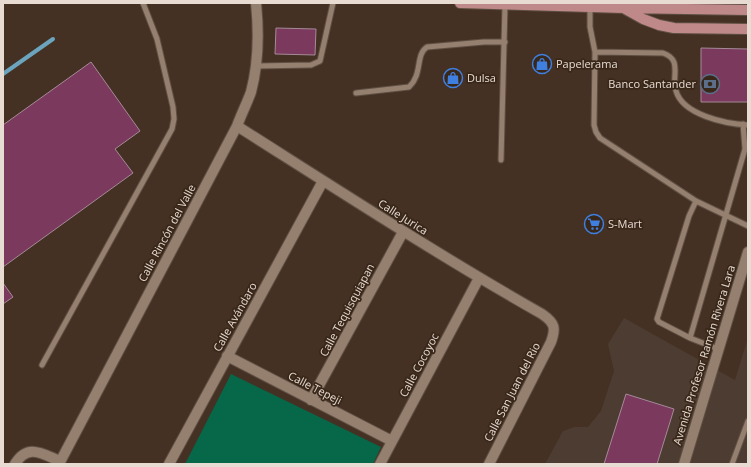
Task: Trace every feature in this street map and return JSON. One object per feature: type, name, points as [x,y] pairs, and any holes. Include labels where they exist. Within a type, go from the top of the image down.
[{"type":"main road","points":[[460,3],[748,10]]},
{"type":"main road","points":[[624,8],[643,19],[659,25],[674,28],[748,29]]},
{"type":"street","name":"Calle Rincón del Valle","points":[[60,463],[237,126],[250,93],[257,66],[259,31],[256,3]]},
{"type":"street","name":"Calle Jurica","points":[[237,126],[403,232],[542,314],[549,319],[553,324],[554,329]]},
{"type":"street","name":"Calle Avándaro","points":[[169,464],[323,181]]},
{"type":"street","name":"Calle Tequisquiapan","points":[[312,400],[403,232]]},
{"type":"street","name":"Avenida Profesor Ramón Rivera Lara","points":[[684,464],[748,252]]},
{"type":"street","name":"Calle Cocoyoc","points":[[380,464],[479,278]]},
{"type":"street","name":"Calle San Juan del Rio","points":[[489,464],[551,342],[554,329]]},
{"type":"street","name":"Calle Tepeji","points":[[227,356],[392,441]]},
{"type":"street","points":[[15,464],[19,457],[25,452],[36,451],[60,463]]},
{"type":"lane","points":[[42,365],[172,129],[174,119],[173,107],[157,39],[143,3]]},
{"type":"lane","points":[[257,66],[311,64],[320,61],[333,3]]},
{"type":"lane","points":[[501,160],[505,5]]},
{"type":"lane","points":[[590,7],[590,27],[595,52],[594,125],[600,138],[696,201],[748,226]]},
{"type":"lane","points":[[356,93],[409,87],[415,81],[421,54],[423,49],[427,47],[484,42],[505,42]]},
{"type":"lane","points":[[595,52],[663,53],[670,56],[675,62],[675,90],[680,99],[693,112],[712,119],[746,124],[745,149],[690,338]]},
{"type":"lane","points":[[696,201],[689,216],[658,313],[658,319],[659,322],[690,338],[718,349]]},
{"type":"lane","points":[[732,464],[748,422]]},
{"type":"shaded area","points":[[624,318],[735,380],[748,338],[748,464],[545,464],[563,431],[574,427],[588,427],[601,411],[614,371],[608,344]]},
{"type":"green space","points":[[231,374],[381,447],[373,464],[185,464]]},
{"type":"building","points":[[276,28],[316,29],[315,55],[275,54]]},
{"type":"building","points":[[701,48],[748,49],[748,102],[701,102]]},
{"type":"building","points":[[91,62],[140,131],[115,149],[133,173],[3,267],[3,125]]},
{"type":"building","points":[[3,283],[13,297],[3,304]]},
{"type":"building","points":[[626,394],[674,409],[657,464],[604,464]]},
{"type":"waterway","points":[[3,74],[53,39]]},
{"type":"place","name":"Papelerama","points":[[542,64]]},
{"type":"place","name":"Dulsa","points":[[453,78]]},
{"type":"place","name":"Banco Santander","points":[[710,84]]},
{"type":"place","name":"S-Mart","points":[[594,224]]}]
